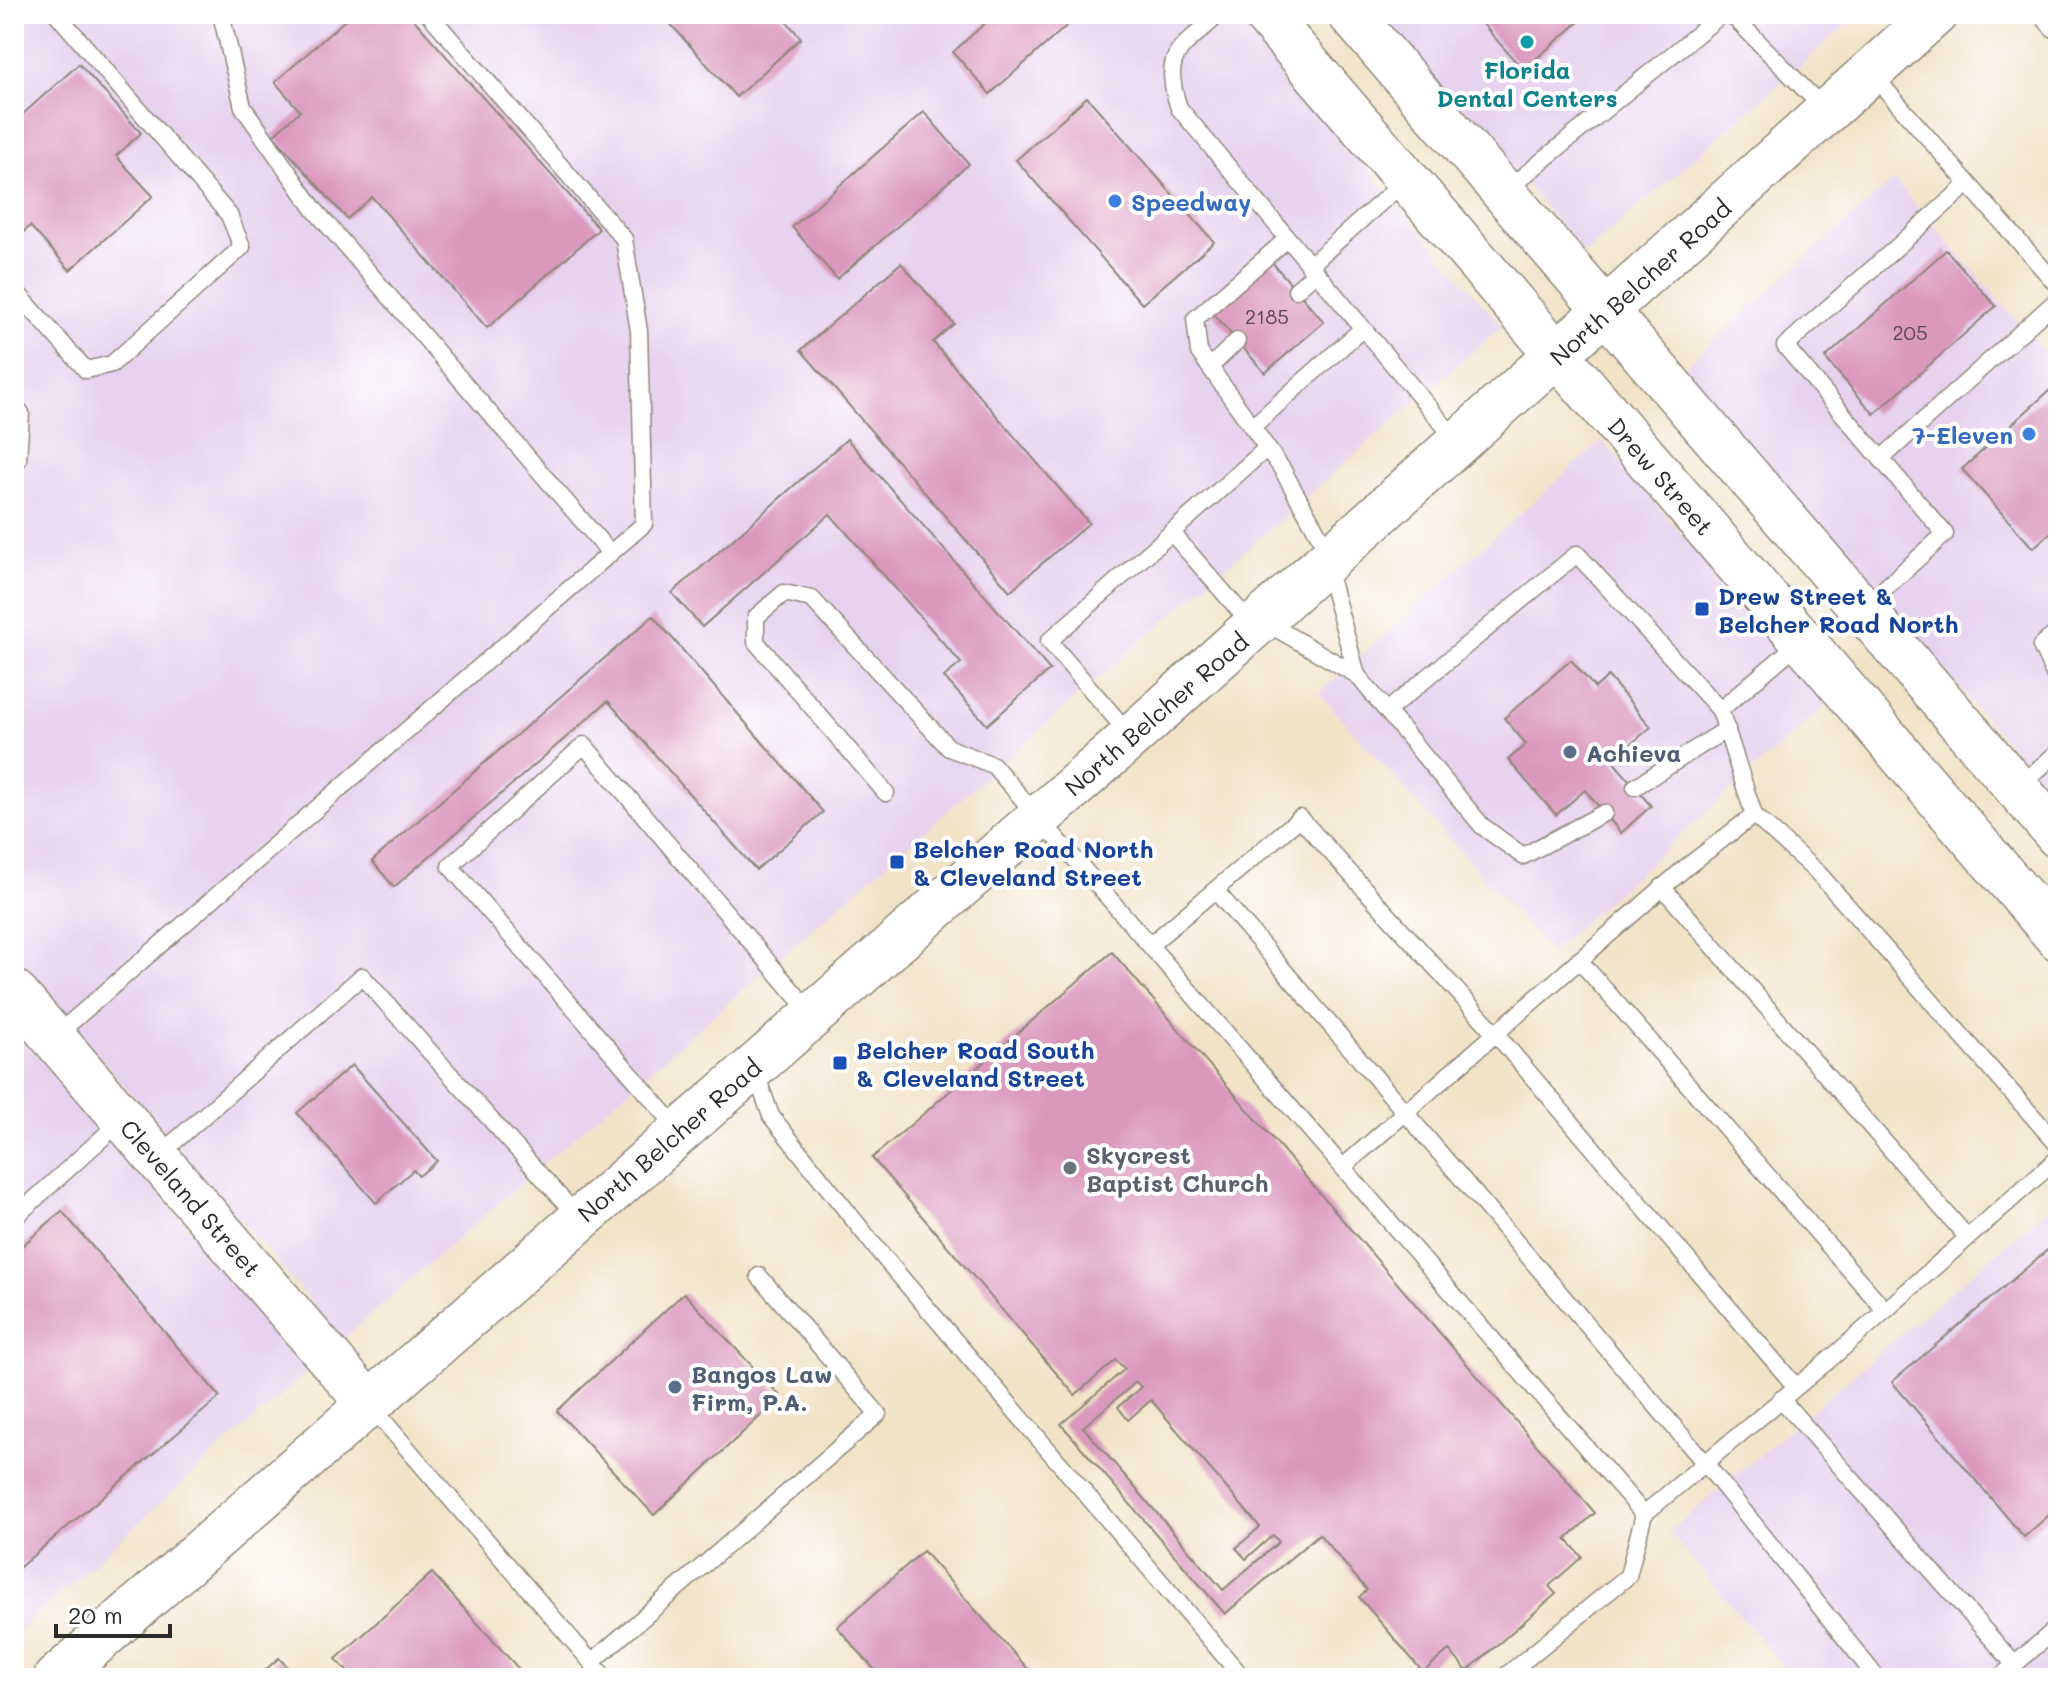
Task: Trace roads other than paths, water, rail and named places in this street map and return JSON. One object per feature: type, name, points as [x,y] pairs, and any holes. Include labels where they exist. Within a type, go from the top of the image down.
[{"type":"main road","name":"Drew Street","points":[[1265,14],[2058,938]]},
{"type":"main road","points":[[1350,14],[2058,836]]},
{"type":"main road","name":"North Belcher Road","points":[[56,1678],[1131,737],[1606,313],[1933,15]]},
{"type":"main road","name":"Cleveland Street","points":[[14,992],[368,1403]]},
{"type":"street","points":[[2051,14],[2058,22]]},
{"type":"lane","points":[[14,289],[86,370],[112,364],[242,247],[229,215],[57,14]]},
{"type":"lane","points":[[221,14],[243,107],[314,209],[610,553]]},
{"type":"lane","points":[[53,1038],[644,524],[639,331],[624,239],[429,14]]},
{"type":"lane","points":[[1219,14],[1176,53],[1169,78],[1189,124],[1460,444]]},
{"type":"lane","points":[[1503,193],[1722,14]]},
{"type":"lane","points":[[1731,14],[1827,112]]},
{"type":"lane","points":[[1871,73],[2058,286]]},
{"type":"lane","points":[[1296,290],[1312,270],[1406,180]]},
{"type":"lane","points":[[1862,609],[1945,534],[1785,346],[1968,184]]},
{"type":"lane","points":[[1286,240],[1195,319],[1199,352],[1267,448],[1329,561],[1357,675]]},
{"type":"lane","points":[[1881,459],[2058,299]]},
{"type":"lane","points":[[1252,427],[1362,329]]},
{"type":"lane","points":[[1210,367],[1237,341]]},
{"type":"lane","points":[[14,405],[21,413],[18,460],[14,463]]},
{"type":"lane","points":[[1131,737],[1049,641],[1267,448]]},
{"type":"lane","points":[[1172,533],[1258,624],[1357,675],[1482,826],[1523,856],[1604,813]]},
{"type":"lane","points":[[1387,711],[1577,554],[1720,710],[1754,815],[1820,875],[2058,1145]]},
{"type":"lane","points":[[886,793],[756,642],[756,617],[784,593],[812,599],[949,748],[993,765],[1644,1514]]},
{"type":"lane","points":[[2058,631],[2041,646],[2058,682]]},
{"type":"lane","points":[[1720,710],[1802,640]]},
{"type":"lane","points":[[1635,787],[1727,729]]},
{"type":"lane","points":[[680,1131],[450,866],[584,745],[813,1015]]},
{"type":"lane","points":[[2017,788],[2058,752]]},
{"type":"lane","points":[[1343,1167],[1662,887],[1754,815]]},
{"type":"lane","points":[[1150,945],[1300,818],[1496,1034],[1796,1387]]},
{"type":"lane","points":[[1662,887],[1967,1237]]},
{"type":"lane","points":[[1215,890],[1705,1463],[1877,1678]]},
{"type":"lane","points":[[1579,960],[1885,1310]]},
{"type":"lane","points":[[157,1157],[362,976],[579,1218]]},
{"type":"lane","points":[[753,1066],[771,1116],[872,1243],[1243,1678]]},
{"type":"lane","points":[[14,1218],[123,1119]]},
{"type":"lane","points":[[1503,1678],[1628,1576],[1644,1514],[1796,1387],[2058,1158]]},
{"type":"lane","points":[[592,1662],[878,1414],[759,1276]]},
{"type":"lane","points":[[1781,1399],[2015,1665]]},
{"type":"lane","points":[[368,1403],[605,1678]]},
{"type":"lane","points":[[1999,1678],[2058,1627]]},
{"type":"place","name":"Florida Dental Centers","points":[[1527,42]]},
{"type":"place","name":"Speedway","points":[[1115,201]]},
{"type":"place","name":"7-Eleven","points":[[2029,434]]},
{"type":"place","name":"Drew Street & Belcher Road North","points":[[1702,609]]},
{"type":"place","name":"Achieva","points":[[1570,752]]},
{"type":"place","name":"Belcher Road North & Cleveland Street","points":[[897,862]]},
{"type":"place","name":"Belcher Road South & Cleveland Street","points":[[840,1063]]},
{"type":"place","name":"Skycrest Baptist Church","points":[[1070,1168]]},
{"type":"place","name":"Bangos Law Firm, P.A.","points":[[675,1387]]}]
